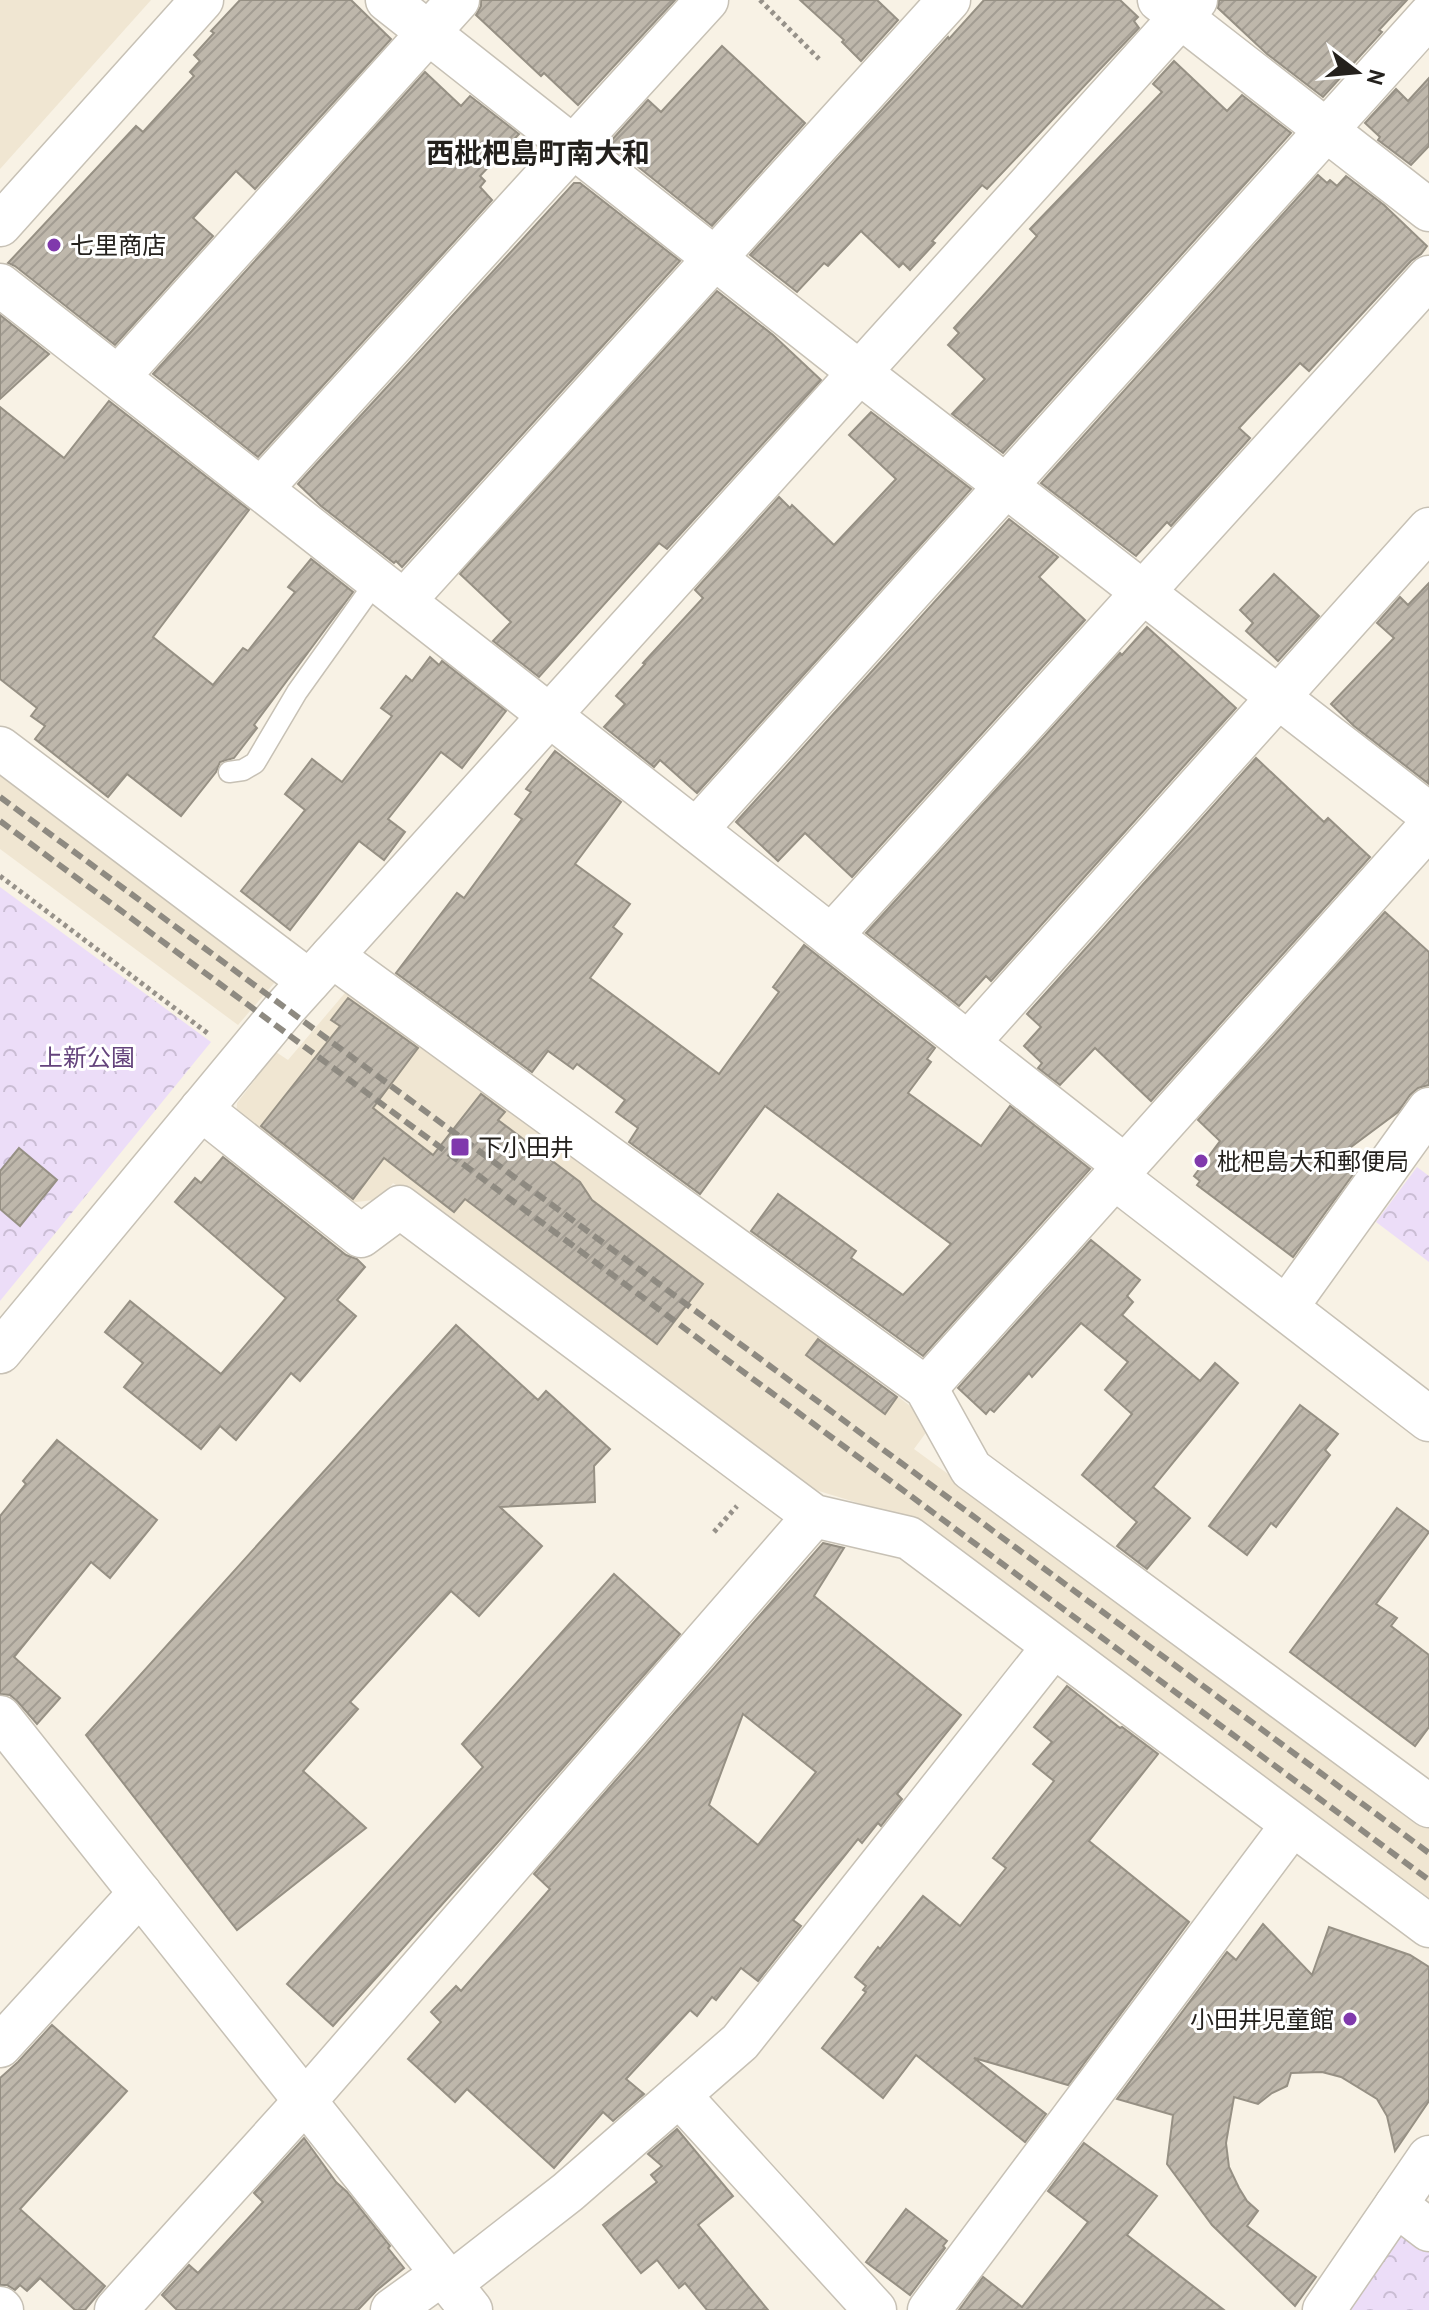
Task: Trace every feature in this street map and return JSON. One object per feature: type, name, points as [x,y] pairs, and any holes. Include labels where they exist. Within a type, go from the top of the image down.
[{"type":"street","points":[[0,225],[202,0]]},
{"type":"street","points":[[387,0],[859,372],[1429,814]]},
{"type":"street","points":[[118,377],[458,0]]},
{"type":"street","points":[[261,489],[707,0]]},
{"type":"street","points":[[390,590],[715,258],[949,0]]},
{"type":"street","points":[[0,1352],[321,968],[859,372],[1178,6],[1326,130],[1429,210]]},
{"type":"street","points":[[696,830],[1429,16]]},
{"type":"street","points":[[831,936],[1429,277]]},
{"type":"street","points":[[0,285],[968,1043],[1286,1308],[1429,1419]]},
{"type":"street","points":[[968,1043],[1429,529]]},
{"type":"street","points":[[0,748],[926,1388],[971,1469],[1429,1806]]},
{"type":"street","points":[[926,1388],[1429,827]]},
{"type":"street","points":[[201,1109],[361,1236],[400,1207],[814,1516],[909,1538],[1429,1926]]},
{"type":"street","points":[[1286,1308],[1429,1109]]},
{"type":"street","points":[[116,2310],[305,2101],[814,1516]]},
{"type":"street","points":[[392,2310],[455,2289],[740,2042],[1053,1647]]},
{"type":"street","points":[[0,1717],[455,2289]]},
{"type":"street","points":[[929,2310],[1292,1825]]},
{"type":"street","points":[[0,2046],[140,1893]]},
{"type":"street","points":[[679,2095],[875,2310]]},
{"type":"street","points":[[1324,2310],[1429,2157]]},
{"type":"street","points":[[1396,2205],[1429,2230]]},
{"type":"lane","points":[[229,772],[243,770],[255,763],[297,692],[390,590]]},
{"type":"path","points":[[760,0],[819,59]]},
{"type":"path","points":[[0,876],[243,1059]]},
{"type":"shaded area","points":[[0,0],[151,0],[0,169]]},
{"type":"shaded area","points":[[0,768],[275,972],[275,982],[238,1025],[0,849]]},
{"type":"shaded area","points":[[350,987],[933,1423],[914,1449],[1429,1827],[1429,1903],[904,1517],[796,1484],[393,1183],[382,1199],[348,1203],[236,1118],[237,1103],[276,1052],[288,1060]]},
{"type":"green space","name":"上新公園","points":[[0,887],[211,1042],[0,1301]]},
{"type":"green space","points":[[1417,1167],[1429,1176],[1429,1262],[1376,1222]]},
{"type":"green space","points":[[1415,2234],[1429,2245],[1429,2310],[1348,2310],[1399,2237]]},
{"type":"building","points":[[240,0],[351,0],[391,39],[255,189],[236,171],[193,218],[213,236],[115,345],[8,263],[136,126],[143,132],[194,76],[190,72],[200,61],[194,55]]},
{"type":"building","points":[[481,0],[675,0],[578,105],[544,73],[541,76],[476,15]]},
{"type":"building","points":[[800,0],[877,0],[898,20],[861,61],[842,42],[844,40]]},
{"type":"building","points":[[984,0],[1120,0],[1138,17],[1134,21],[1139,28],[987,189],[982,185],[910,270],[903,263],[899,267],[861,231],[828,266],[824,263],[797,292],[750,255]]},
{"type":"building","points":[[1219,0],[1407,0],[1323,97],[1267,54],[1218,8]]},
{"type":"building","points":[[722,46],[805,123],[712,226],[610,142],[648,100],[661,112]]},
{"type":"building","points":[[1174,61],[1227,111],[1242,95],[1291,133],[1003,453],[952,414],[985,379],[948,345],[959,333],[954,328],[1037,236],[1030,229],[1162,92],[1153,84]]},
{"type":"building","points":[[425,72],[461,106],[470,96],[519,134],[480,176],[485,181],[480,187],[492,200],[258,457],[153,374]]},
{"type":"building","points":[[1429,78],[1429,146],[1411,165],[1378,140],[1380,137],[1365,123],[1396,89],[1408,101]]},
{"type":"building","points":[[1318,175],[1327,183],[1330,180],[1337,186],[1346,176],[1384,205],[1427,246],[1309,371],[1300,363],[1239,428],[1250,438],[1171,526],[1167,522],[1136,556],[1041,483]]},
{"type":"building","points":[[574,183],[580,183],[680,261],[402,567],[321,506],[298,484]]},
{"type":"building","points":[[717,291],[773,335],[821,380],[667,549],[659,543],[539,677],[493,641],[511,622],[460,574]]},
{"type":"building","points":[[0,315],[49,354],[0,399]]},
{"type":"building","points":[[109,401],[249,510],[153,637],[213,685],[243,648],[248,651],[295,592],[288,587],[311,559],[353,592],[254,725],[257,728],[234,758],[220,762],[216,772],[181,816],[127,774],[108,797],[35,739],[45,726],[31,716],[37,708],[0,679],[0,407],[64,458]]},
{"type":"building","points":[[871,412],[971,489],[697,793],[660,760],[654,767],[604,727],[625,704],[616,696],[703,598],[695,590],[779,497],[790,508],[792,505],[834,545],[896,479],[849,435]]},
{"type":"building","points":[[1009,519],[1058,557],[1039,577],[1085,620],[852,877],[805,833],[778,861],[736,822]]},
{"type":"building","points":[[1274,574],[1319,616],[1278,661],[1246,631],[1253,623],[1240,610]]},
{"type":"building","points":[[1429,583],[1429,784],[1354,726],[1331,704],[1394,638],[1377,623],[1400,597],[1408,605]]},
{"type":"building","points":[[1147,627],[1236,708],[991,981],[986,976],[959,1006],[866,933]]},
{"type":"building","points":[[430,657],[439,665],[442,661],[506,711],[462,768],[441,752],[388,819],[405,832],[384,860],[359,841],[290,930],[241,891],[305,810],[285,794],[312,759],[342,782],[392,716],[381,708],[406,676],[412,681]]},
{"type":"building","points":[[555,751],[621,802],[575,864],[630,904],[613,927],[622,934],[590,978],[719,1074],[779,992],[773,987],[804,945],[935,1048],[927,1059],[931,1062],[908,1093],[981,1146],[1010,1106],[1090,1169],[923,1356],[751,1231],[778,1194],[856,1251],[851,1258],[903,1295],[951,1244],[765,1106],[700,1194],[629,1142],[638,1128],[616,1112],[625,1100],[577,1064],[573,1069],[548,1051],[532,1072],[396,973],[457,893],[464,898],[522,819],[515,814],[531,792],[526,789]]},
{"type":"building","points":[[1256,758],[1324,822],[1328,818],[1370,857],[1151,1101],[1095,1048],[1060,1085],[1038,1068],[1042,1063],[1024,1046],[1041,1027],[1027,1014]]},
{"type":"building","points":[[1385,912],[1429,952],[1429,1085],[1418,1088],[1398,1112],[1339,1156],[1357,1169],[1293,1257],[1197,1185],[1200,1181],[1194,1176],[1220,1141],[1198,1120]]},
{"type":"building","points":[[348,998],[418,1048],[373,1108],[433,1155],[481,1094],[505,1112],[498,1120],[580,1182],[592,1200],[703,1284],[657,1344],[465,1199],[454,1212],[384,1158],[353,1199],[261,1126],[340,1026],[331,1020]]},
{"type":"building","points":[[19,1148],[57,1180],[20,1226],[0,1209],[0,1171]]},
{"type":"building","points":[[223,1157],[365,1267],[337,1300],[356,1316],[300,1381],[291,1373],[236,1440],[220,1426],[201,1449],[124,1387],[143,1363],[105,1332],[130,1301],[221,1374],[286,1298],[175,1202],[195,1178],[201,1183]]},
{"type":"building","points":[[1091,1240],[1140,1280],[1127,1296],[1133,1302],[1122,1315],[1200,1381],[1215,1363],[1238,1383],[1153,1487],[1190,1518],[1147,1569],[1117,1546],[1137,1522],[1082,1475],[1132,1414],[1105,1390],[1128,1362],[1081,1323],[1032,1377],[1029,1373],[994,1412],[990,1409],[986,1414],[958,1388]]},
{"type":"building","points":[[456,1325],[538,1400],[546,1391],[610,1449],[594,1466],[595,1502],[500,1507],[542,1546],[479,1616],[451,1591],[350,1702],[358,1709],[303,1771],[366,1828],[237,1930],[86,1735]]},
{"type":"building","points":[[818,1339],[897,1397],[885,1414],[806,1355]]},
{"type":"building","points":[[1300,1405],[1338,1434],[1325,1450],[1330,1455],[1276,1527],[1271,1523],[1247,1555],[1209,1526]]},
{"type":"building","points":[[57,1440],[157,1520],[110,1578],[91,1562],[14,1657],[60,1698],[37,1724],[10,1695],[0,1694],[0,1516],[26,1484],[23,1481]]},
{"type":"building","points":[[1397,1508],[1429,1532],[1376,1604],[1397,1618],[1391,1626],[1429,1655],[1429,1727],[1415,1746],[1290,1652]]},
{"type":"building","points":[[823,1543],[844,1548],[814,1596],[961,1715],[897,1794],[902,1799],[881,1826],[878,1823],[862,1843],[858,1839],[793,1920],[801,1926],[758,1981],[741,1968],[716,2000],[712,1997],[697,2016],[690,2010],[626,2079],[644,2094],[613,2121],[603,2112],[554,2168],[467,2089],[455,2102],[408,2059],[441,2022],[431,2012],[456,1986],[461,1991],[550,1889],[534,1874]],"holes":[[[743,1714],[816,1772],[758,1845],[709,1805]]]},
{"type":"building","points":[[614,1574],[680,1634],[333,2026],[287,1984],[483,1767],[462,1744]]},
{"type":"building","points":[[1067,1686],[1158,1754],[1089,1841],[1189,1922],[1068,2085],[974,2058],[1046,2114],[1025,2142],[916,2055],[883,2098],[822,2048],[866,1992],[863,1990],[866,1986],[855,1977],[923,1896],[960,1926],[1006,1868],[993,1858],[1054,1781],[1033,1764],[1052,1742],[1034,1727]]},
{"type":"building","points":[[1263,1924],[1312,1975],[1329,1927],[1410,1955],[1429,1967],[1429,2101],[1395,2151],[1387,2116],[1377,2099],[1341,2077],[1322,2072],[1291,2073],[1287,2086],[1258,2104],[1234,2097],[1226,2143],[1229,2167],[1247,2201],[1258,2211],[1247,2226],[1316,2277],[1295,2306],[1212,2225],[1167,2164],[1173,2115],[1117,2099],[1227,1952],[1236,1960]]},
{"type":"building","points":[[52,2025],[127,2091],[20,2209],[105,2286],[85,2310],[75,2310],[40,2278],[27,2291],[20,2285],[15,2290],[0,2285],[0,2078]]},
{"type":"building","points":[[677,2129],[733,2196],[698,2225],[768,2310],[707,2310],[685,2283],[679,2288],[657,2260],[641,2273],[603,2225],[657,2182],[651,2175],[662,2166],[648,2154]]},
{"type":"building","points":[[304,2138],[404,2268],[358,2310],[177,2310],[162,2295],[189,2265],[198,2273],[263,2202],[254,2193]]},
{"type":"building","points":[[1084,2143],[1157,2196],[1127,2235],[1224,2310],[959,2310],[983,2277],[1022,2307],[1088,2222],[1048,2191]]},
{"type":"building","points":[[906,2209],[947,2241],[910,2295],[866,2262]]},
{"type":"railway","points":[[0,797],[1429,1853]]},
{"type":"railway","points":[[0,821],[1429,1880]]},
{"type":"place","name":"七里商店","points":[[54,245]]},
{"type":"place","name":"下小田井","points":[[460,1147]]},
{"type":"place","name":"枇杷島大和郵便局","points":[[1201,1161]]},
{"type":"place","name":"小田井児童館","points":[[1350,2019]]},
{"type":"district","name":"西枇杷島町南大和","points":[[538,152]]}]
